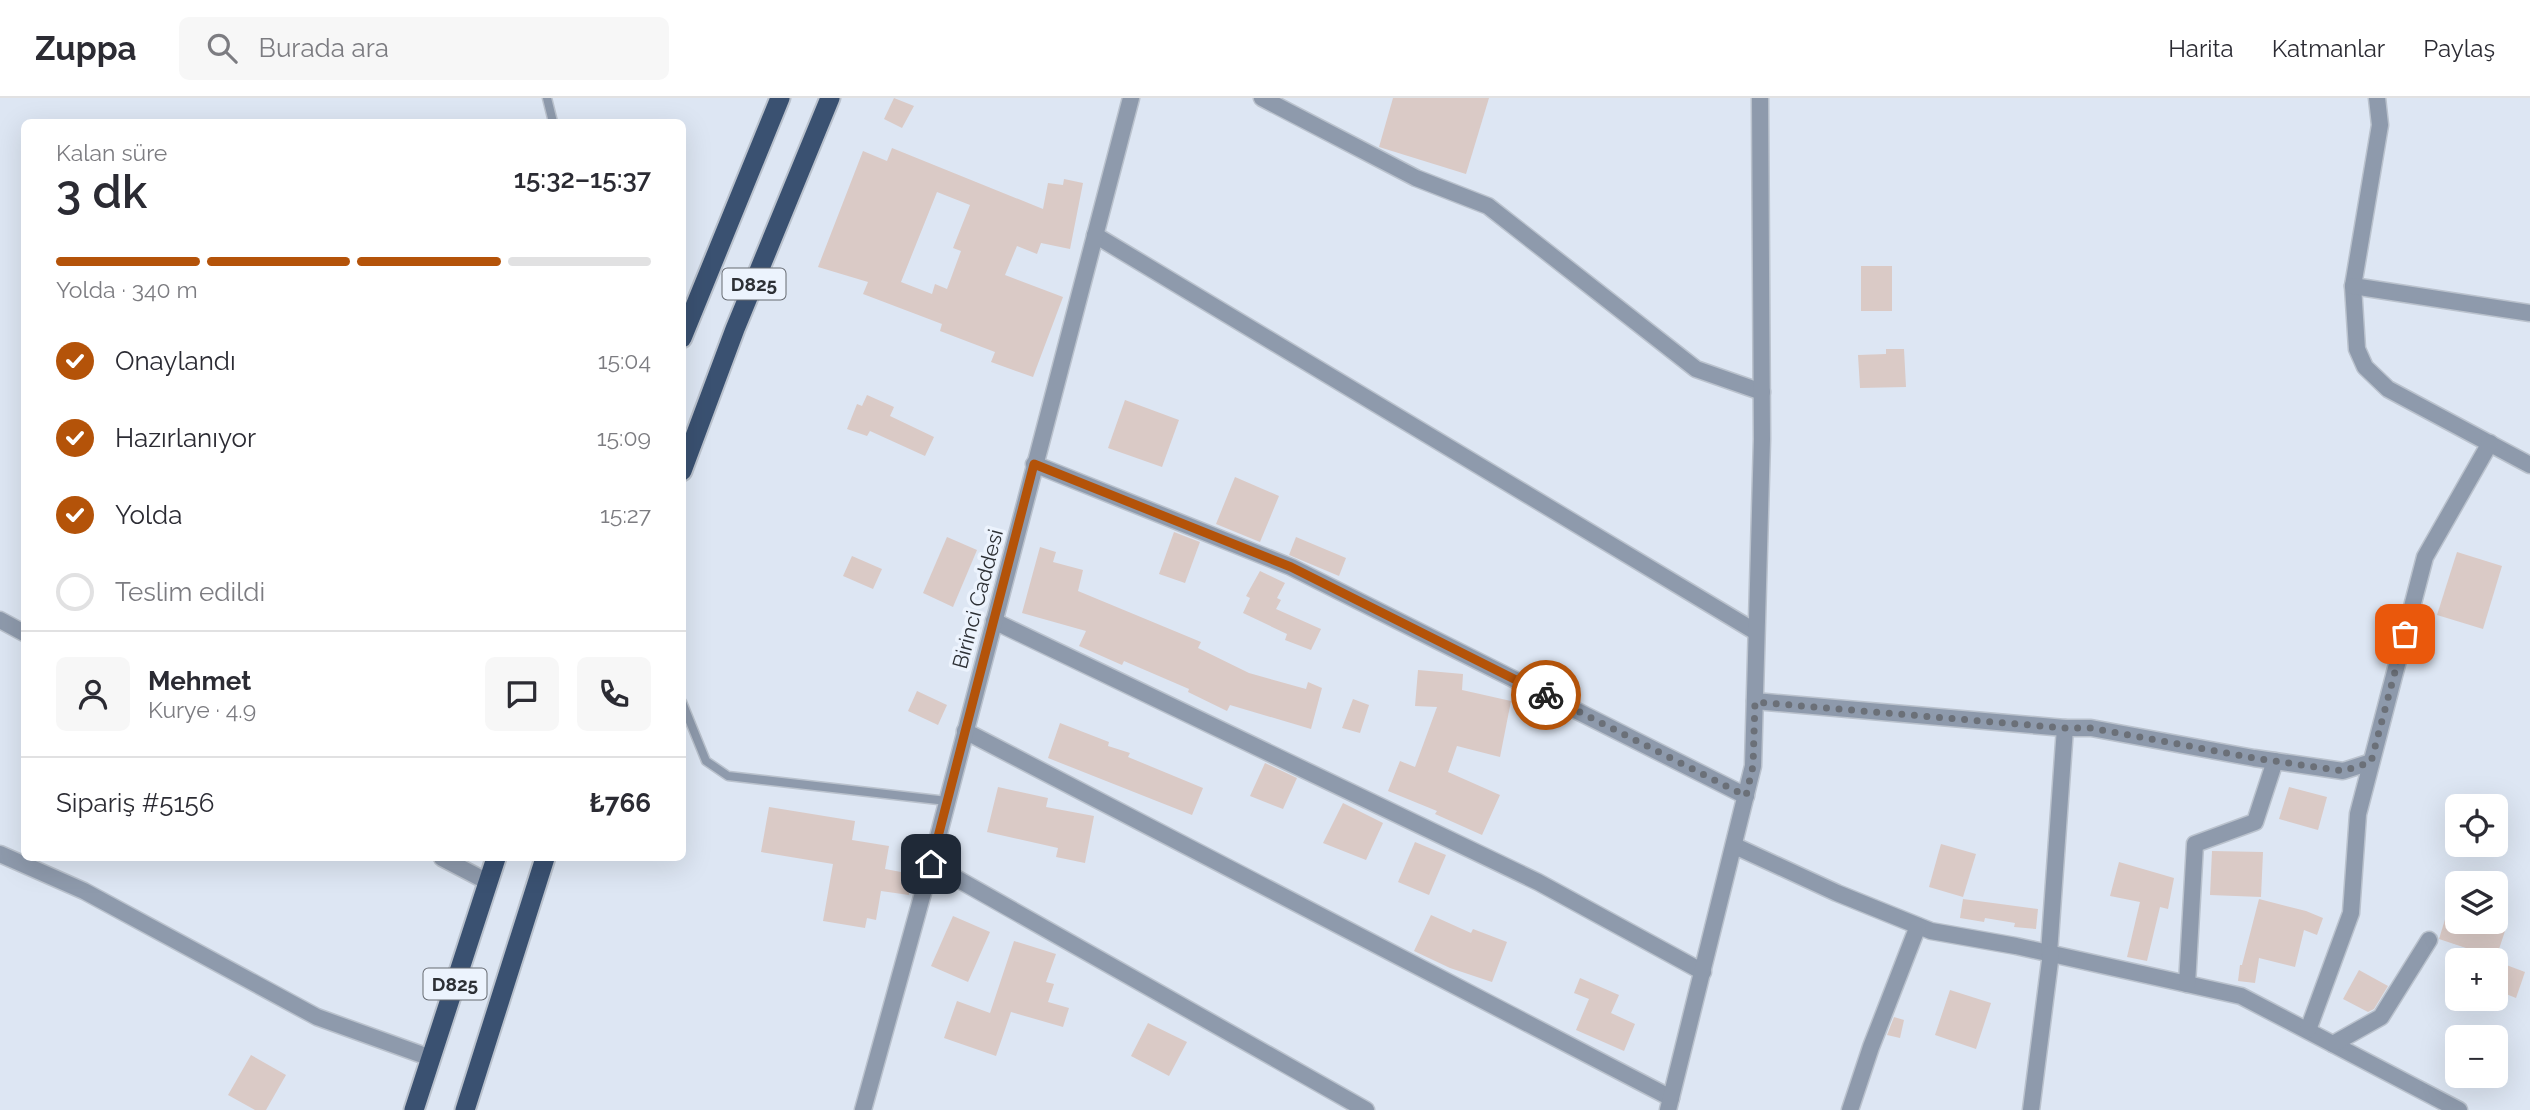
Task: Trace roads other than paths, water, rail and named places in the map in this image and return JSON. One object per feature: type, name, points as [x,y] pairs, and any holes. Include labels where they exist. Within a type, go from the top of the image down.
[{"type":"highway","name":"D825","points":[[686,328],[780,98]]},
{"type":"highway","name":"D825","points":[[686,460],[735,329],[830,98]]},
{"type":"highway","name":"D825","points":[[414,1110],[495,861]]},
{"type":"highway","name":"D825","points":[[465,1110],[544,861]]},
{"type":"street","name":"Birinci Caddesi","points":[[863,1110],[931,864],[1131,98]]},
{"type":"street","points":[[1262,98],[1416,178],[1488,206],[1696,369],[1762,392]]},
{"type":"street","points":[[965,731],[1670,1104],[1753,766],[1762,392],[1760,98]]},
{"type":"street","points":[[2377,98],[2380,125],[2353,286],[2357,349],[2365,367],[2388,389],[2530,465]]},
{"type":"street","points":[[1095,235],[1756,632]]},
{"type":"street","points":[[2353,286],[2530,313]]},
{"type":"street","points":[[2308,1030],[2351,913],[2358,814],[2426,557],[2490,443]]},
{"type":"street","points":[[1034,464],[1291,567],[1746,796]]},
{"type":"street","points":[[0,620],[21,631]]},
{"type":"street","points":[[994,621],[1538,882],[1703,972]]},
{"type":"street","points":[[1755,702],[2091,728],[2343,771],[2371,762]]},
{"type":"street","points":[[2031,1110],[2050,953],[2065,728]]},
{"type":"street","points":[[2187,984],[2194,844],[2255,822],[2275,761]]},
{"type":"street","points":[[1735,846],[1837,893],[1931,931],[2050,953],[2241,996],[2459,1110]]},
{"type":"street","points":[[0,854],[84,891],[317,1017],[431,1058]]},
{"type":"street","points":[[448,861],[488,882]]},
{"type":"street","points":[[931,864],[1366,1110]]},
{"type":"street","points":[[1850,1110],[1871,1047],[1918,926]]},
{"type":"street","points":[[2333,1044],[2381,1017],[2429,940]]},
{"type":"lane","points":[[547,98],[552,119]]},
{"type":"lane","points":[[686,712],[706,761],[728,776],[947,801]]}]
